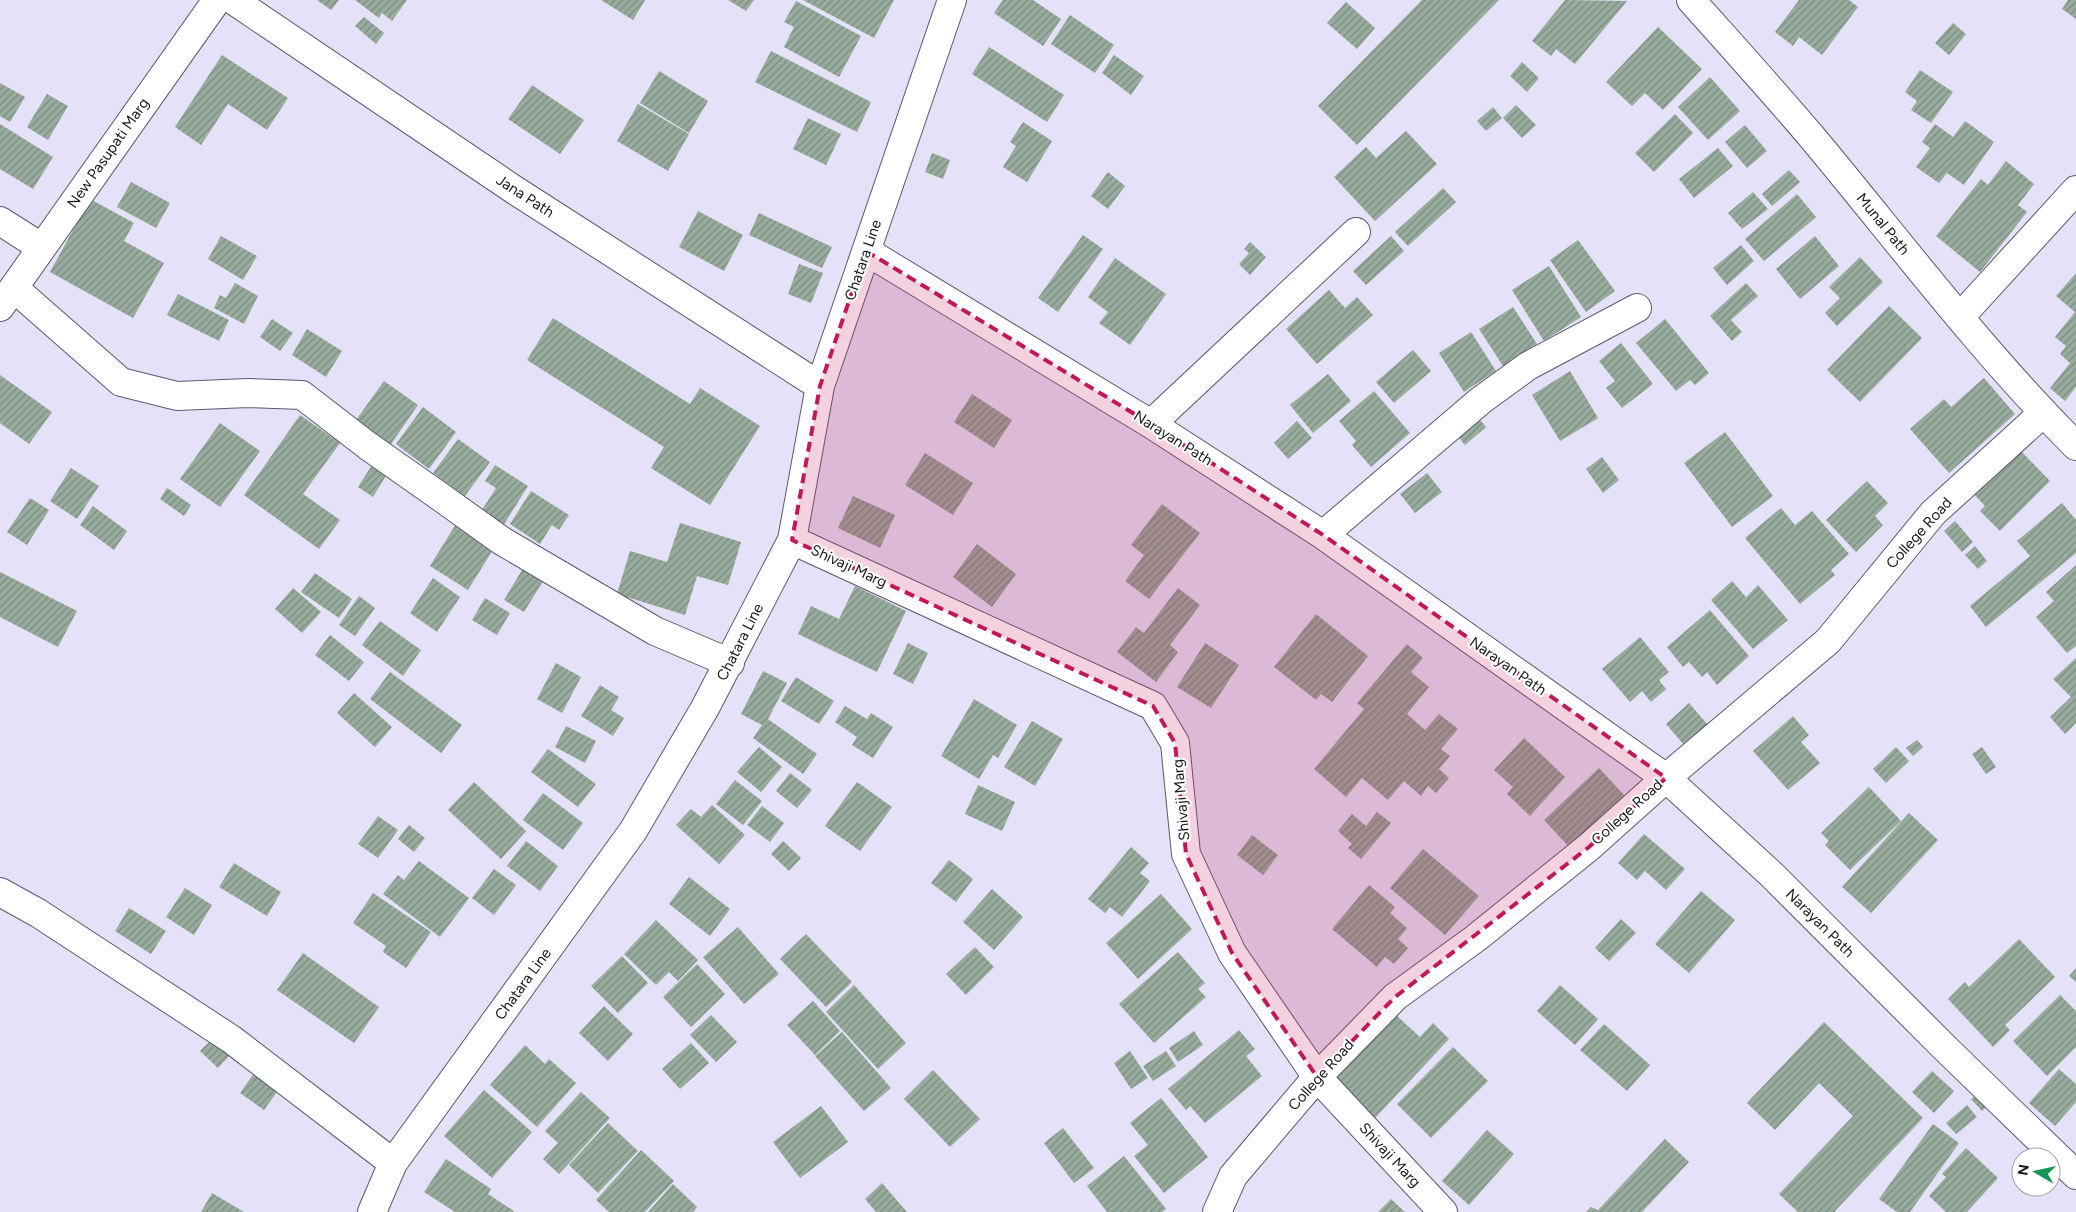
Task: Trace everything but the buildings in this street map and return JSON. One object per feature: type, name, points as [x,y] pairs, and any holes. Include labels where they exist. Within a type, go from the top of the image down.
[{"type":"street","name":"New Pasupati Marg","points":[[7,298],[41,247],[217,0]]},
{"type":"street","name":"Jana Path","points":[[233,0],[516,191],[820,386]]},
{"type":"street","name":"Munal Path","points":[[1691,0],[1810,135],[1960,317],[2043,413],[2076,446]]},
{"type":"street","name":"Chatara Line","points":[[372,1212],[393,1163],[633,831],[730,663],[792,540],[820,386],[866,252],[945,3]]},
{"type":"street","points":[[1960,317],[2076,190]]},
{"type":"street","points":[[0,222],[41,247]]},
{"type":"street","points":[[1151,424],[1356,232]]},
{"type":"street","name":"Narayan Path","points":[[866,252],[1151,424],[1323,535],[1666,778],[1772,874],[1944,1047],[2076,1175]]},
{"type":"street","points":[[7,298],[121,382],[176,396],[248,393],[302,396],[502,542],[656,631],[730,663]]},
{"type":"street","points":[[1323,535],[1480,401],[1528,366],[1637,308]]},
{"type":"street","name":"College Road","points":[[1217,1212],[1233,1176],[1317,1077],[1395,997],[1476,938],[1589,847],[1666,778],[1828,641],[1933,513],[2043,413]]},
{"type":"street","name":"Shivaji Marg","points":[[792,540],[1153,706],[1175,743],[1186,854],[1232,953],[1317,1077],[1442,1212]]},
{"type":"street","points":[[0,892],[38,913],[231,1039],[393,1163]]},
{"type":"highlighted area","points":[[866,251],[1151,424],[1323,535],[1666,778],[1589,847],[1395,997],[1317,1077],[1232,953],[1186,854],[1175,743],[1153,706],[792,540],[820,386]]}]
